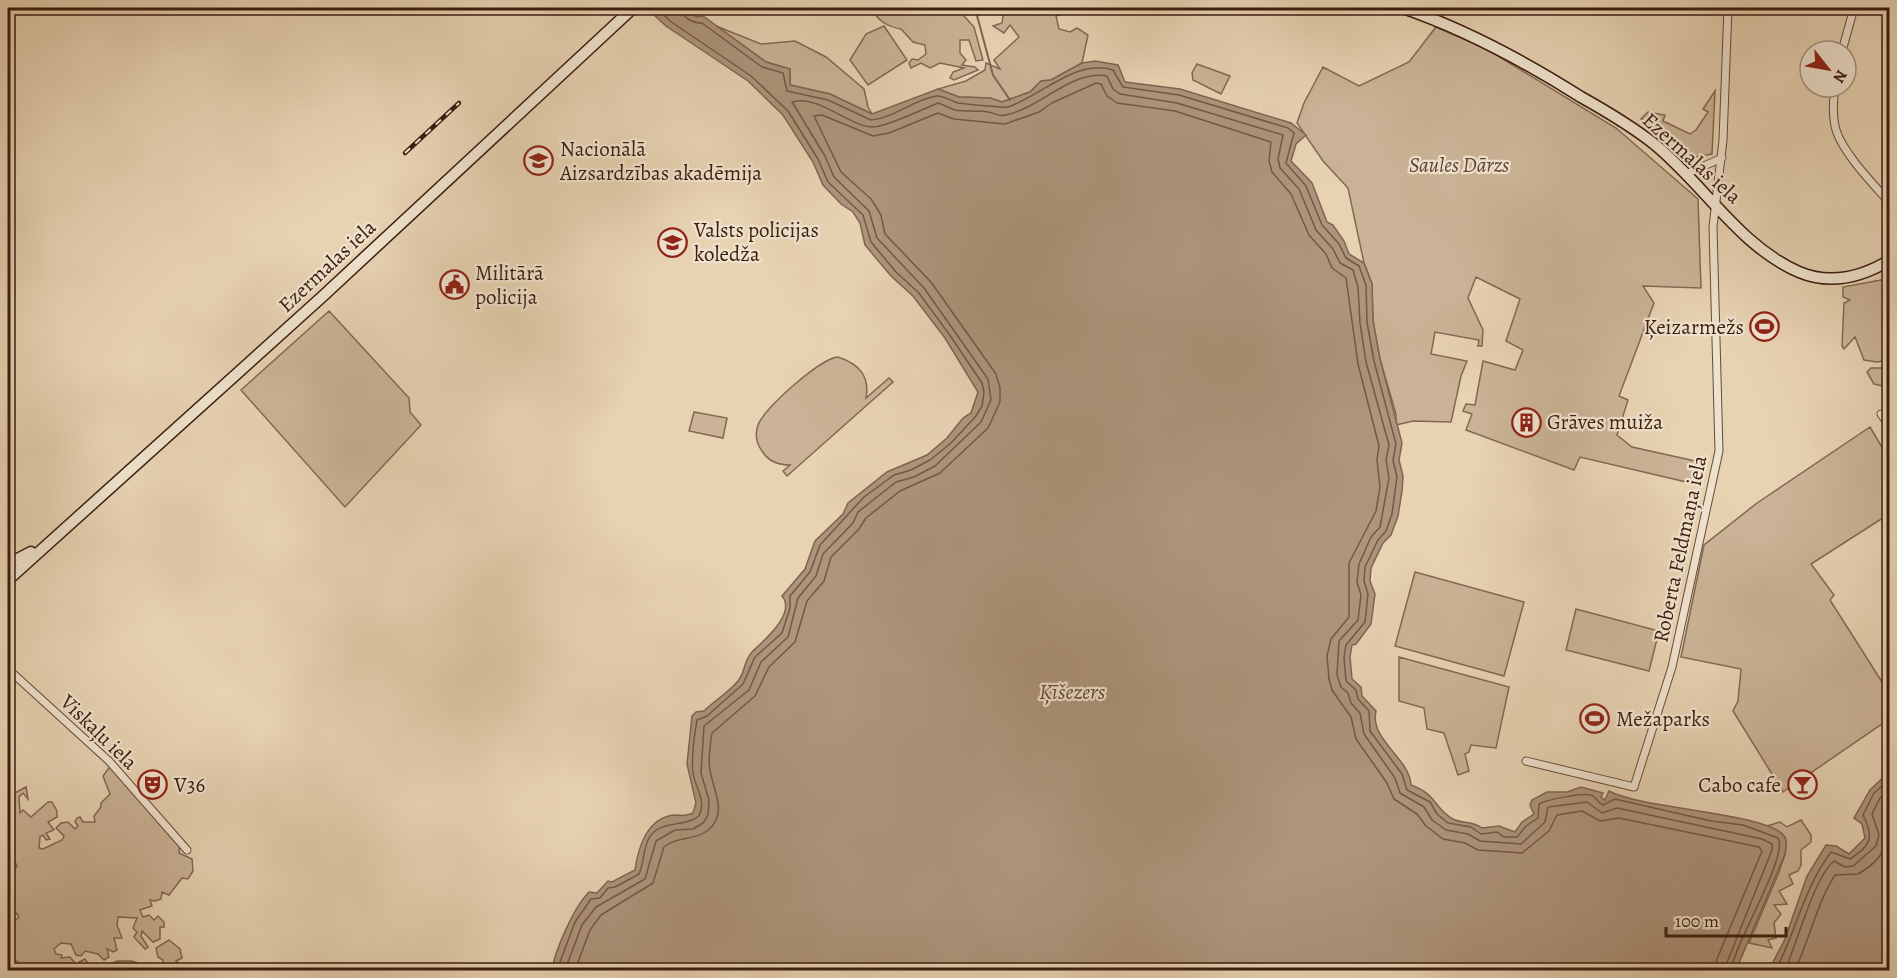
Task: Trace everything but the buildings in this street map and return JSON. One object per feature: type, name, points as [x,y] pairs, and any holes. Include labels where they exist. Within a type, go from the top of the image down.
[{"type":"street","name":"Ezermalas iela","points":[[8,580],[323,296],[633,8]]},
{"type":"street","name":"Ezermalas iela","points":[[1403,8],[1461,30],[1523,61],[1632,128],[1654,144],[1717,206],[1782,264],[1802,273],[1843,279],[1859,276],[1890,260]]},
{"type":"street","points":[[1719,8],[1728,9]]},
{"type":"street","points":[[1845,39],[1854,8]]},
{"type":"street","name":"Roberta Feldmaņa iela","points":[[1526,762],[1634,786],[1672,667],[1719,451],[1713,227],[1722,158],[1728,9]]},
{"type":"street","points":[[1834,99],[1836,132],[1852,157],[1890,203]]},
{"type":"street","points":[[1686,174],[1722,158]]},
{"type":"street","points":[[1881,414],[1890,427]]},
{"type":"street","name":"Ezermalas iela","points":[[8,564],[43,548]]},
{"type":"street","name":"Viskaļu iela","points":[[8,669],[109,761],[187,850]]},
{"type":"green space","points":[[872,8],[967,8],[964,16],[974,27],[983,60],[976,61],[969,40],[960,40],[960,53],[966,60],[962,65],[975,67],[978,70],[954,80],[950,78],[953,72],[964,68],[940,63],[930,68],[921,63],[911,68],[909,63],[912,59],[918,60],[926,54],[925,45],[913,42],[901,29],[883,22]]},
{"type":"green space","points":[[994,8],[1065,8],[1060,15],[1056,16],[1059,29],[1070,32],[1077,28],[1088,35],[1082,63],[1051,80],[1041,81],[1030,92],[1002,102],[990,98],[959,97],[938,89],[966,81],[985,70],[986,63],[1000,69],[994,60],[1019,37],[1010,25],[1004,33],[993,26],[1002,23],[1003,16]]},
{"type":"green space","points":[[716,26],[761,44],[795,41],[826,57],[864,89],[872,114],[830,94],[790,85],[790,69],[766,62]]},
{"type":"green space","points":[[884,26],[907,60],[868,85],[850,60],[866,34]]},
{"type":"green space","name":"Saules Dārzs","points":[[1436,27],[1485,48],[1616,128],[1698,199],[1701,288],[1643,286],[1654,303],[1619,396],[1628,400],[1617,435],[1632,447],[1700,462],[1695,484],[1580,457],[1574,470],[1466,430],[1472,414],[1463,411],[1466,404],[1475,405],[1483,361],[1515,370],[1523,350],[1506,341],[1520,299],[1476,277],[1468,298],[1483,330],[1482,346],[1478,346],[1479,340],[1435,332],[1431,354],[1467,361],[1461,376],[1451,422],[1413,421],[1396,425],[1396,414],[1380,359],[1373,321],[1372,284],[1364,263],[1348,188],[1323,161],[1297,123],[1304,103],[1323,67],[1359,86],[1409,62]]},
{"type":"green space","points":[[1197,64],[1230,76],[1221,94],[1193,80],[1192,73]]},
{"type":"green space","points":[[1715,91],[1712,154],[1695,157],[1641,119],[1648,112],[1665,115],[1663,121],[1690,134],[1696,130],[1708,112],[1703,109]]},
{"type":"green space","points":[[1889,274],[1889,409],[1883,399],[1883,386],[1874,384],[1867,372],[1871,368],[1888,368],[1888,360],[1877,362],[1864,360],[1855,337],[1844,349],[1842,346],[1844,303],[1850,300],[1843,297],[1843,287],[1881,280]]},
{"type":"green space","points":[[329,311],[409,398],[410,412],[421,425],[345,507],[241,390]]},
{"type":"green space","points":[[838,357],[852,363],[861,372],[866,383],[866,398],[889,378],[893,382],[787,476],[783,471],[790,465],[771,460],[760,448],[757,438],[758,425],[762,417],[781,396],[807,374]]},
{"type":"green space","points":[[694,412],[727,418],[723,438],[689,431]]},
{"type":"green space","points":[[1870,427],[1889,459],[1889,514],[1811,564],[1834,595],[1830,600],[1889,693],[1889,719],[1783,792],[1733,711],[1738,701],[1741,669],[1681,657],[1704,545],[1757,503]]},
{"type":"green space","points":[[1415,572],[1524,602],[1504,676],[1395,646]]},
{"type":"green space","points":[[1576,609],[1659,631],[1649,671],[1566,650]]},
{"type":"green space","points":[[1399,657],[1509,687],[1496,748],[1471,745],[1469,752],[1465,754],[1469,771],[1458,775],[1444,733],[1427,729],[1424,708],[1399,701]]},
{"type":"green space","points":[[111,765],[180,844],[179,853],[192,859],[193,871],[188,879],[182,878],[169,895],[162,892],[161,899],[150,900],[152,906],[140,910],[143,917],[149,915],[154,920],[158,916],[164,922],[164,927],[160,927],[160,939],[153,942],[142,931],[141,936],[148,947],[145,949],[134,937],[137,932],[133,928],[137,918],[118,917],[117,925],[122,938],[114,938],[117,950],[113,952],[107,949],[109,957],[104,960],[98,954],[85,951],[81,956],[76,955],[71,944],[61,943],[54,949],[56,954],[62,955],[61,958],[70,957],[75,963],[70,968],[77,967],[79,962],[85,959],[91,968],[95,965],[97,969],[22,970],[17,961],[13,961],[8,946],[8,927],[19,917],[11,906],[13,898],[9,892],[11,886],[8,880],[17,866],[15,862],[8,867],[8,857],[12,855],[13,849],[8,839],[13,825],[13,794],[26,787],[28,799],[23,793],[19,797],[20,813],[23,810],[31,817],[48,802],[52,802],[57,811],[57,817],[48,822],[54,830],[46,833],[50,839],[46,840],[43,835],[40,837],[39,848],[43,849],[62,840],[64,836],[56,828],[61,823],[68,822],[75,829],[78,826],[75,822],[77,818],[80,817],[83,822],[95,822],[94,816],[101,807],[101,803],[110,794],[103,776]]},
{"type":"green space","points":[[1801,820],[1811,835],[1811,842],[1801,850],[1801,865],[1798,871],[1789,875],[1793,884],[1779,891],[1787,904],[1774,905],[1781,914],[1774,923],[1776,938],[1768,940],[1772,948],[1749,943],[1785,854],[1785,837],[1767,826],[1780,822],[1787,827]]},
{"type":"green space","points":[[169,940],[180,949],[182,958],[176,961],[187,970],[167,970],[163,966],[163,960],[158,957],[156,948]]},
{"type":"green space","points":[[117,961],[132,961],[157,970],[99,970]]},
{"type":"water","name":"Ķīšezers","points":[[655,8],[684,8],[696,17],[703,16],[766,62],[790,69],[790,85],[830,94],[872,114],[938,89],[959,97],[990,98],[1002,102],[1030,92],[1041,81],[1051,80],[1082,63],[1095,61],[1118,65],[1125,82],[1180,89],[1291,123],[1306,135],[1296,144],[1291,161],[1312,183],[1327,222],[1333,225],[1344,241],[1349,254],[1364,263],[1372,284],[1373,321],[1380,359],[1402,443],[1399,460],[1403,476],[1398,516],[1391,535],[1383,543],[1371,568],[1370,581],[1375,594],[1371,624],[1356,644],[1352,645],[1350,657],[1352,679],[1361,687],[1362,696],[1376,711],[1375,721],[1378,731],[1404,766],[1411,785],[1430,796],[1451,818],[1482,828],[1499,826],[1515,832],[1522,822],[1534,814],[1530,805],[1532,800],[1547,792],[1567,792],[1581,787],[1603,793],[1601,797],[1605,800],[1609,791],[1625,797],[1730,816],[1773,828],[1785,838],[1785,854],[1736,970],[552,970],[566,929],[589,892],[597,893],[608,881],[612,882],[635,870],[642,843],[657,821],[665,817],[693,813],[696,803],[687,764],[692,716],[696,712],[704,711],[734,685],[740,678],[749,655],[770,635],[782,619],[785,603],[782,596],[805,569],[815,541],[843,514],[848,503],[887,472],[927,455],[947,438],[963,418],[971,413],[978,392],[945,338],[913,296],[891,276],[865,245],[860,223],[853,212],[841,204],[823,185],[813,162],[783,115],[748,81],[666,26],[655,16]]},
{"type":"water","points":[[1889,772],[1889,970],[1769,970],[1785,939],[1807,876],[1826,845],[1836,846],[1849,854],[1865,838],[1862,824],[1854,818],[1870,790]]},
{"type":"waterway","points":[[975,8],[993,75],[1010,100]]},
{"type":"railway","points":[[405,153],[459,103]]},
{"type":"place","name":"Nacionālā Aizsardzības akadēmija","points":[[539,161]]},
{"type":"place","name":"Valsts policijas koledža","points":[[673,242]]},
{"type":"place","name":"Militārā policija","points":[[454,285]]},
{"type":"place","name":"Ķeizarmežs","points":[[1765,327]]},
{"type":"place","name":"Grāves muiža","points":[[1526,422]]},
{"type":"place","name":"Mežaparks","points":[[1595,719]]},
{"type":"place","name":"V36","points":[[153,785]]},
{"type":"place","name":"Cabo cafe","points":[[1802,785]]}]
